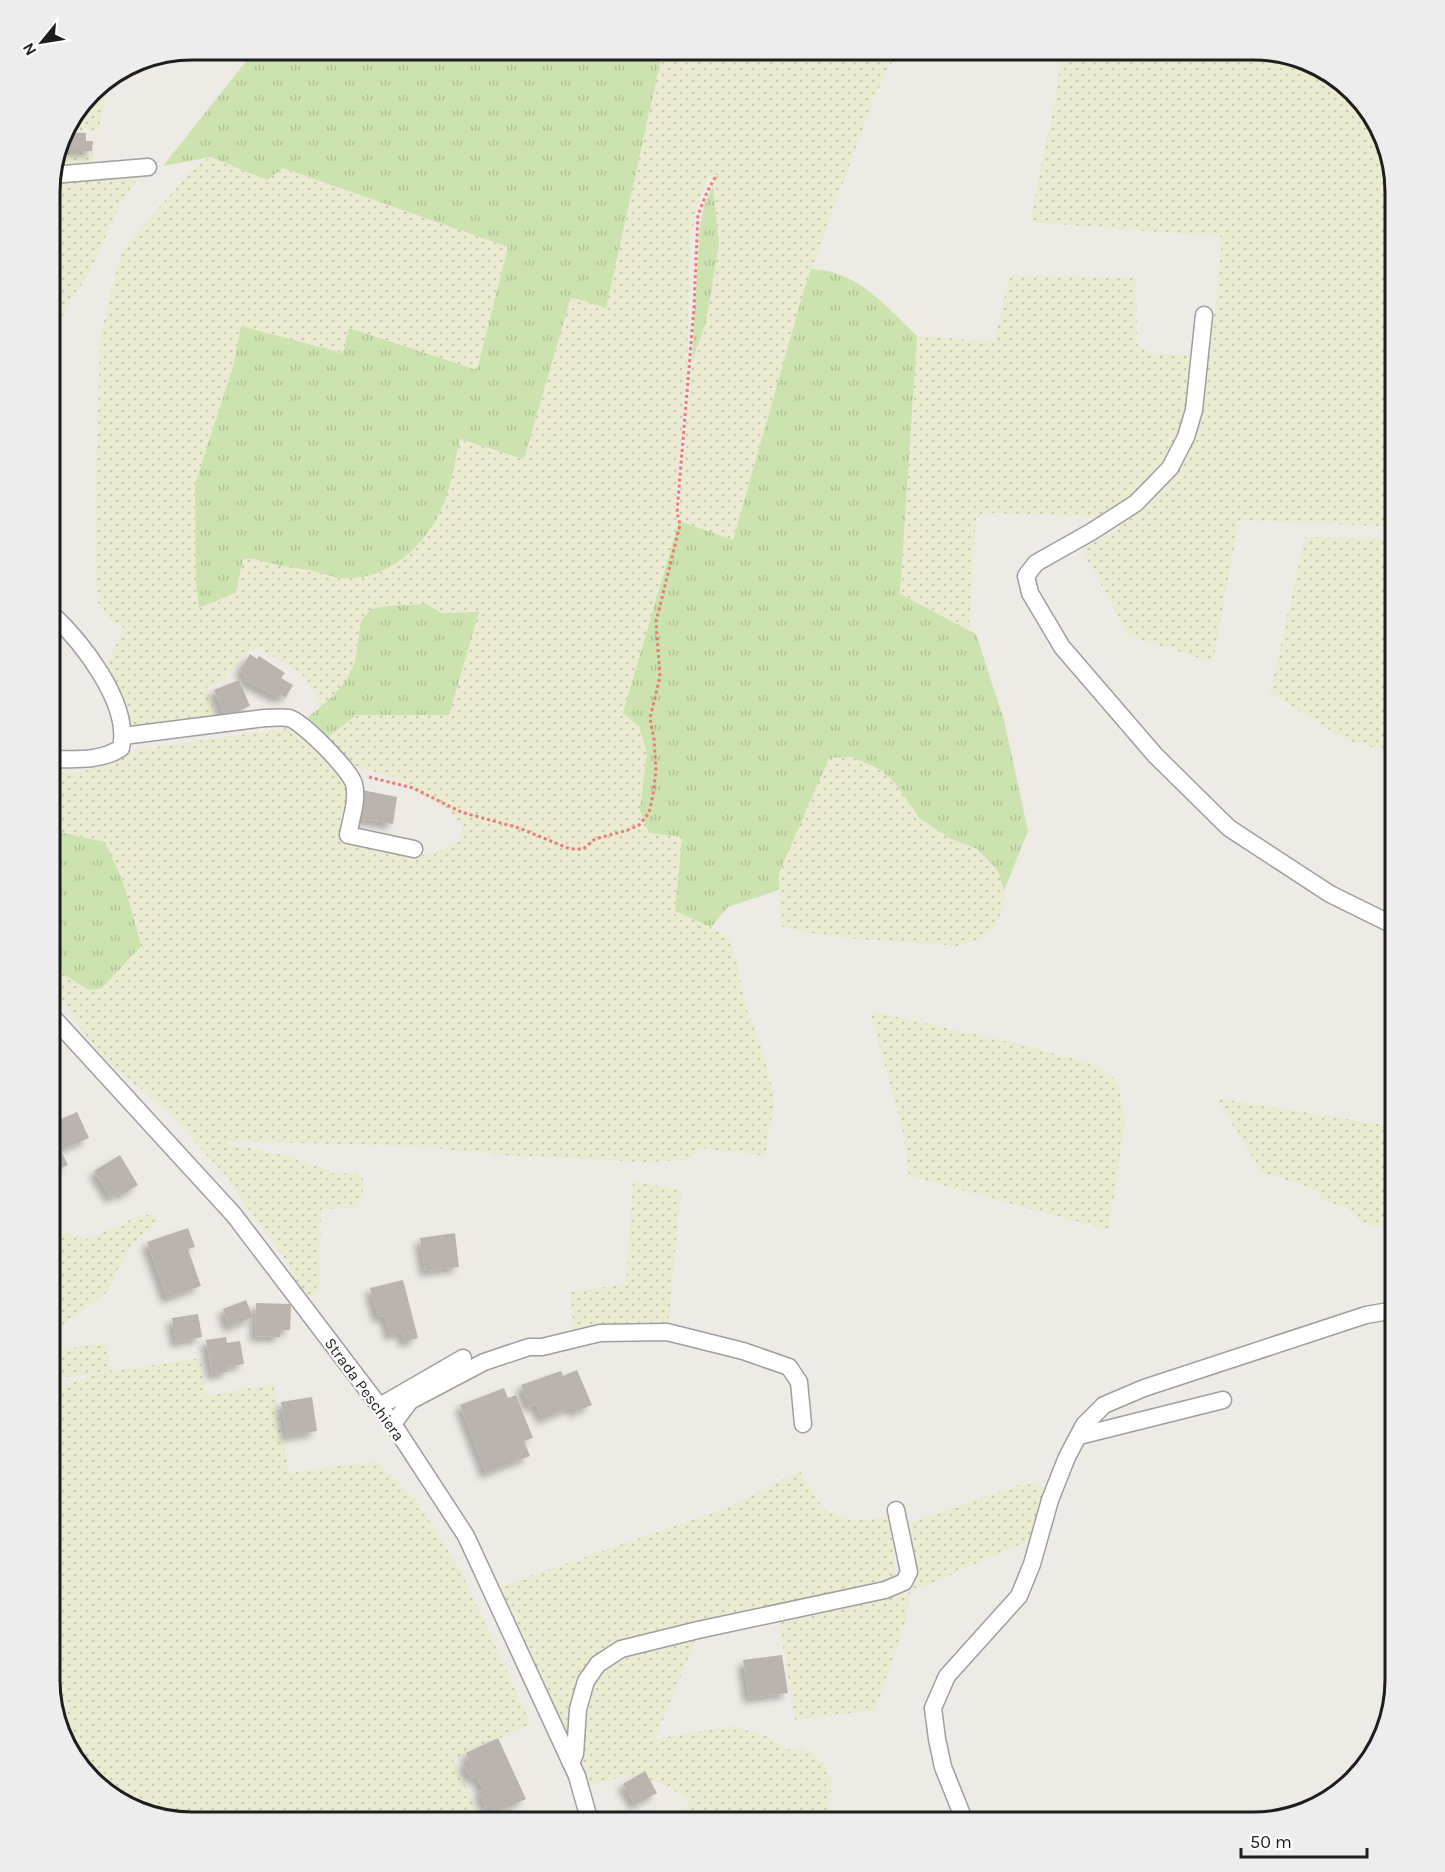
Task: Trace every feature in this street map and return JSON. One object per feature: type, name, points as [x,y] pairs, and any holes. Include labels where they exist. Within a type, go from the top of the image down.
[{"type":"street","points":[[62,174],[148,167]]},
{"type":"street","points":[[1204,315],[1194,410],[1186,436],[1170,468],[1136,503],[1036,563],[1026,576],[1030,593],[1062,647],[1155,755],[1229,828],[1330,894],[1385,921]]},
{"type":"street","points":[[60,623],[92,660],[109,690],[120,717],[123,736],[121,748],[111,754],[98,758],[60,759]]},
{"type":"street","points":[[123,736],[265,718],[289,718],[304,727],[325,747],[354,782],[355,796],[348,835],[414,849]]},
{"type":"street","name":"Strada Peschiera","points":[[60,1025],[234,1215],[393,1424],[466,1536],[571,1762],[587,1812]]},
{"type":"street","points":[[961,1812],[944,1767],[933,1708],[947,1676],[1019,1596],[1032,1564],[1050,1500],[1067,1457],[1084,1425],[1104,1405],[1144,1388],[1366,1315],[1385,1312]]},
{"type":"street","points":[[393,1424],[410,1401],[484,1362],[529,1347],[542,1347],[600,1333],[667,1332],[743,1351],[789,1367],[798,1382],[803,1425]]},
{"type":"street","points":[[380,1406],[463,1358]]},
{"type":"street","points":[[1078,1436],[1223,1400]]},
{"type":"street","points":[[571,1762],[575,1754],[579,1709],[586,1681],[598,1665],[621,1649],[885,1590],[904,1582],[909,1572],[896,1510]]},
{"type":"path","points":[[344,770],[412,788],[461,812],[519,828],[570,849],[583,849],[595,839],[639,825],[649,813],[656,770],[650,718],[660,677],[656,622],[680,525],[677,513],[694,308],[698,215],[717,174]]},
{"type":"green space","points":[[247,60],[661,60],[606,308],[571,297],[524,459],[460,439],[449,487],[439,514],[431,527],[422,540],[399,561],[372,575],[341,578],[255,559],[243,559],[236,592],[199,608],[196,581],[195,484],[233,367],[241,326],[343,353],[349,328],[477,370],[508,247],[283,168],[267,180],[210,157],[163,166]]},
{"type":"green space","points":[[661,60],[893,60],[874,98],[804,290],[733,540],[679,521],[639,726],[647,753],[640,810],[682,837],[675,911],[729,938],[736,958],[746,1007],[760,1043],[775,1098],[765,1156],[700,1148],[687,1160],[644,1162],[502,1155],[411,1146],[227,1141],[231,1147],[249,1147],[291,1156],[333,1173],[356,1173],[363,1178],[363,1194],[357,1208],[321,1209],[319,1292],[305,1298],[283,1256],[222,1172],[169,1113],[101,1056],[60,997],[60,972],[89,990],[141,946],[121,877],[74,836],[60,832],[60,772],[75,773],[109,765],[135,750],[288,728],[303,733],[347,780],[343,837],[415,854],[426,855],[443,850],[459,840],[464,828],[452,813],[392,776],[346,765],[326,739],[356,715],[379,714],[469,613],[442,613],[425,604],[409,606],[358,634],[355,662],[347,679],[334,695],[321,705],[305,677],[258,647],[243,656],[226,679],[207,687],[217,719],[127,733],[103,671],[124,628],[110,620],[98,603],[96,577],[100,338],[120,257],[129,242],[193,169],[210,157],[267,180],[283,168],[508,247],[477,370],[349,328],[344,353],[241,326],[233,367],[195,484],[196,581],[199,608],[236,592],[242,559],[256,558],[342,578],[450,481],[460,439],[524,459],[571,296],[606,307]],"holes":[[[710,175],[719,244],[706,322],[692,361],[678,520],[674,515],[687,368],[690,246],[697,204]]]},
{"type":"green space","points":[[1061,60],[1261,60],[1295,67],[1326,82],[1352,105],[1363,119],[1378,150],[1384,175],[1385,192],[1385,527],[1239,520],[1213,662],[1129,636],[1082,550],[1141,511],[1176,475],[1196,435],[1216,301],[1222,237],[1030,222]]},
{"type":"green space","points":[[106,92],[98,132],[76,130],[93,105]]},
{"type":"green space","points":[[67,153],[93,153],[93,167],[62,170]]},
{"type":"green space","points":[[143,171],[123,199],[88,275],[69,302],[60,322],[60,184],[61,179]]},
{"type":"green space","points":[[713,185],[719,244],[706,322],[692,361],[700,225],[704,206]]},
{"type":"green space","points":[[811,269],[832,272],[859,284],[917,336],[900,594],[976,634],[1004,720],[1028,831],[1004,891],[998,871],[977,849],[951,839],[920,819],[895,783],[881,770],[852,757],[829,758],[779,873],[779,890],[728,907],[711,927],[675,911],[682,837],[649,833],[640,810],[647,753],[639,726],[623,713],[679,521],[733,540]]},
{"type":"green space","points":[[1010,275],[1136,278],[1137,344],[1148,353],[1195,356],[1184,450],[1121,517],[985,513],[976,518],[969,629],[900,594],[917,336],[994,341]]},
{"type":"green space","points":[[1305,537],[1385,539],[1385,751],[1346,740],[1270,693]]},
{"type":"green space","points":[[425,604],[442,613],[479,612],[449,715],[356,715],[326,739],[305,720],[334,695],[347,679],[355,662],[361,621],[371,609]]},
{"type":"green space","points":[[852,757],[881,770],[895,783],[920,819],[951,839],[976,849],[998,872],[1004,891],[1004,908],[995,927],[978,940],[958,946],[843,938],[779,926],[779,873],[820,776],[829,758]]},
{"type":"green space","points":[[60,832],[105,842],[121,877],[141,946],[102,988],[89,990],[60,972]]},
{"type":"green space","points":[[870,1011],[989,1037],[1092,1063],[1112,1076],[1119,1088],[1125,1121],[1109,1230],[909,1176],[902,1128]]},
{"type":"green space","points":[[1216,1098],[1385,1125],[1385,1227],[1372,1226],[1362,1222],[1345,1207],[1324,1202],[1314,1189],[1262,1173]]},
{"type":"green space","points":[[633,1181],[681,1190],[668,1328],[574,1333],[570,1292],[626,1284]]},
{"type":"green space","points":[[153,1214],[159,1221],[132,1245],[107,1292],[63,1325],[60,1333],[60,1234],[66,1233],[88,1239],[139,1216]]},
{"type":"green space","points":[[106,1343],[111,1371],[200,1358],[206,1396],[273,1384],[289,1473],[376,1461],[416,1500],[462,1573],[531,1724],[453,1760],[477,1812],[175,1811],[142,1802],[126,1794],[112,1785],[93,1767],[82,1753],[70,1730],[61,1697],[60,1386],[105,1372],[60,1378],[60,1349]]},
{"type":"green space","points":[[800,1471],[823,1509],[853,1520],[890,1517],[896,1580],[673,1631],[589,1670],[572,1748],[495,1588],[727,1508]]},
{"type":"green space","points":[[1021,1484],[1039,1485],[1047,1491],[1036,1537],[910,1593],[906,1621],[875,1710],[795,1720],[779,1620],[909,1593],[912,1574],[902,1525]]},
{"type":"green space","points":[[698,1635],[655,1739],[731,1726],[767,1736],[786,1749],[811,1750],[825,1766],[832,1784],[827,1812],[687,1812],[689,1800],[667,1786],[632,1774],[588,1786],[578,1754],[581,1722],[590,1690],[602,1671],[619,1655]]},
{"type":"building","points":[[75,132],[86,133],[86,141],[93,141],[92,151],[70,151],[70,142]]},
{"type":"building","points":[[250,654],[257,659],[259,656],[285,673],[281,678],[293,685],[285,698],[280,694],[279,698],[244,680],[245,674],[240,670]]},
{"type":"building","points":[[239,680],[250,706],[225,717],[214,690]]},
{"type":"building","points":[[362,790],[397,797],[393,824],[357,818]]},
{"type":"building","points":[[77,1112],[89,1138],[60,1151],[60,1120]]},
{"type":"building","points":[[62,1153],[68,1165],[60,1169],[60,1154]]},
{"type":"building","points":[[120,1155],[138,1185],[122,1195],[119,1193],[111,1198],[94,1171]]},
{"type":"building","points":[[188,1228],[195,1247],[188,1249],[201,1286],[167,1298],[147,1242]]},
{"type":"building","points":[[455,1233],[459,1267],[425,1271],[420,1238]]},
{"type":"building","points":[[403,1280],[418,1338],[404,1342],[402,1332],[390,1335],[385,1316],[378,1317],[370,1288]]},
{"type":"building","points":[[246,1300],[253,1317],[229,1327],[223,1309]]},
{"type":"building","points":[[256,1303],[291,1304],[290,1330],[280,1330],[280,1337],[255,1336]]},
{"type":"building","points":[[198,1314],[202,1337],[176,1342],[172,1318]]},
{"type":"building","points":[[226,1337],[227,1343],[240,1341],[244,1364],[227,1367],[228,1372],[212,1374],[206,1340]]},
{"type":"building","points":[[577,1370],[592,1405],[574,1412],[571,1407],[543,1419],[535,1404],[529,1407],[521,1385],[561,1371],[563,1376]]},
{"type":"building","points":[[504,1388],[508,1398],[516,1395],[533,1438],[524,1441],[530,1456],[486,1473],[460,1405]]},
{"type":"building","points":[[312,1397],[317,1431],[287,1436],[281,1402]]},
{"type":"building","points":[[782,1655],[788,1693],[749,1698],[743,1660]]},
{"type":"building","points":[[498,1738],[526,1799],[497,1812],[495,1812],[492,1805],[486,1808],[479,1792],[483,1790],[476,1776],[471,1779],[463,1763],[469,1760],[466,1753]]},
{"type":"building","points":[[645,1771],[657,1793],[635,1805],[623,1784]]}]
